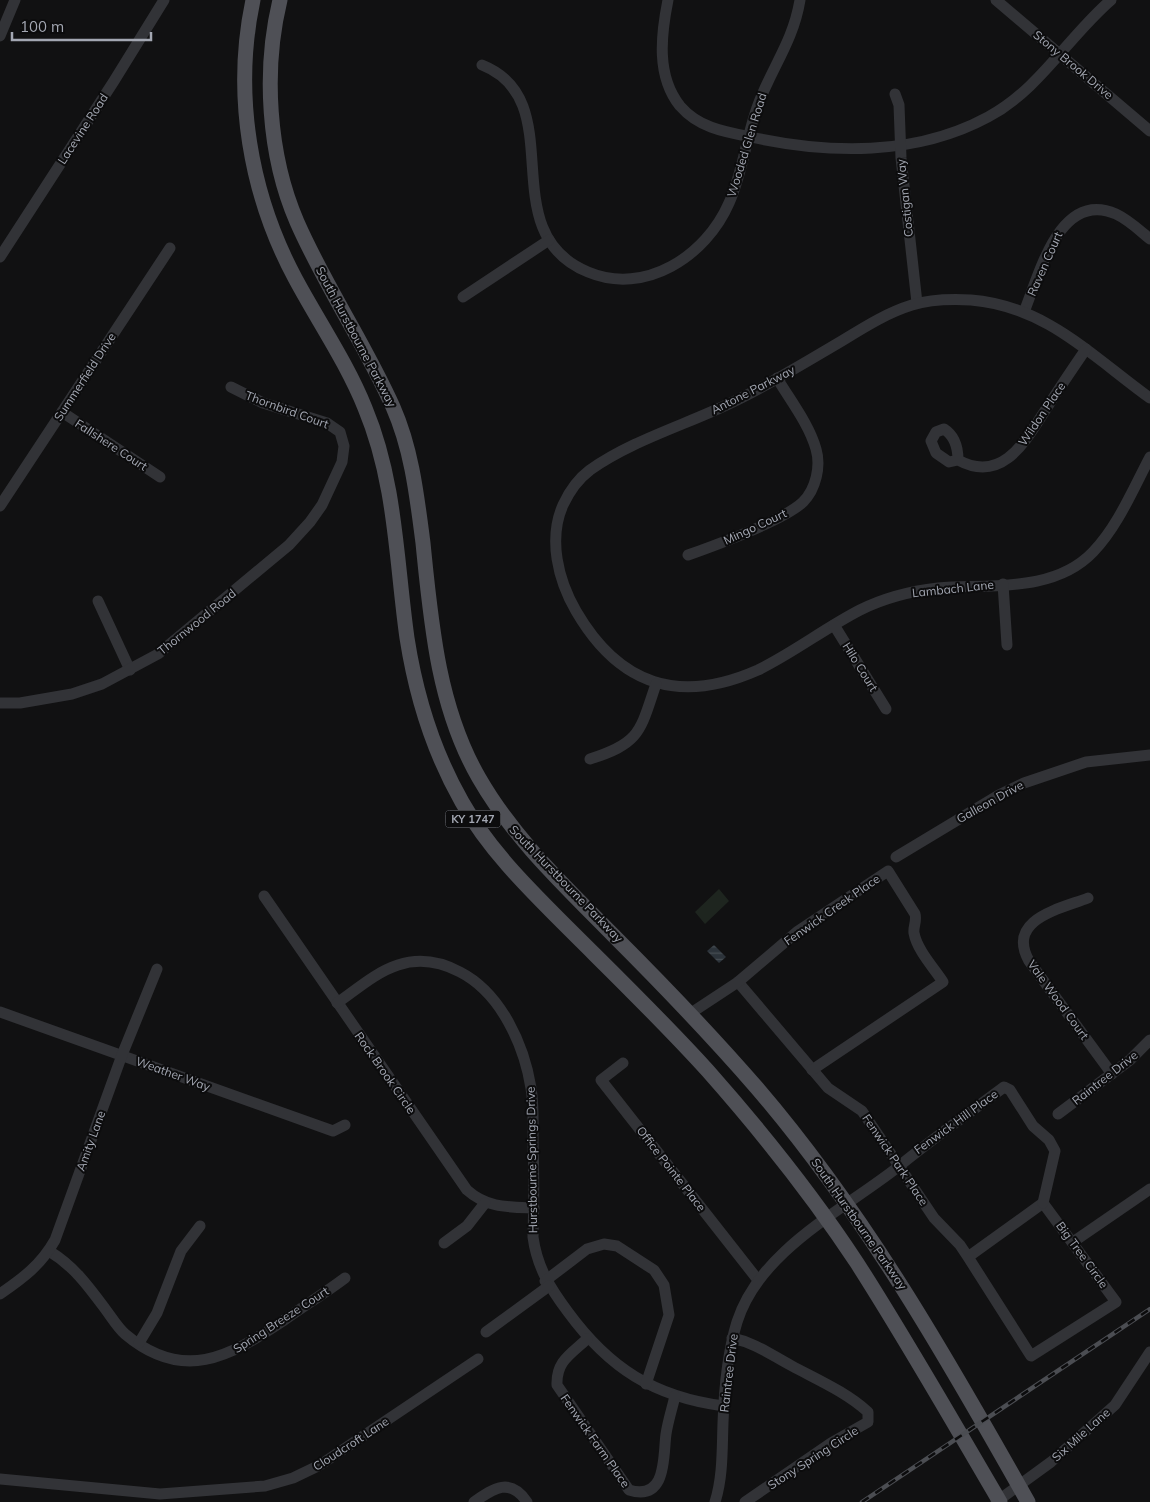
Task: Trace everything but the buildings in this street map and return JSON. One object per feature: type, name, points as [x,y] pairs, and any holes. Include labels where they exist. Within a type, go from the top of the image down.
[{"type":"main road","name":"South Hurstbourne Parkway","points":[[253,0],[245,52],[245,95],[247,129],[260,192],[272,227],[292,273],[364,405],[380,449],[393,503],[407,636],[413,671],[421,707],[448,776],[464,805],[503,860],[706,1069],[750,1121],[826,1218],[901,1334],[998,1501]]},
{"type":"main road","name":"South Hurstbourne Parkway","points":[[280,0],[271,50],[273,121],[286,189],[308,244],[376,370],[396,412],[418,498],[437,660],[447,700],[462,742],[477,775],[508,824],[536,857],[691,1013],[796,1135],[848,1204],[918,1311],[1028,1502]]},
{"type":"street","points":[[0,36],[15,0]]},
{"type":"street","name":"Lacevine Road","points":[[0,257],[164,0]]},
{"type":"street","points":[[668,0],[662,51],[665,73],[674,96],[685,111],[700,122],[726,132],[810,147],[900,146],[940,138],[989,117],[1025,90],[1110,0]]},
{"type":"street","name":"Wooded Glen Road","points":[[482,65],[502,75],[524,107],[529,131],[536,211],[542,229],[549,240],[569,262],[585,272],[604,278],[628,279],[644,277],[674,265],[703,242],[724,213],[734,190],[764,90],[793,32],[800,0]]},
{"type":"street","name":"Stony Brook Drive","points":[[996,0],[1150,131]]},
{"type":"street","name":"Costigan Way","points":[[895,94],[899,105],[900,146],[918,303]]},
{"type":"street","name":"Raven Court","points":[[1024,312],[1059,230],[1075,217],[1094,211],[1112,212],[1126,219],[1150,239]]},
{"type":"street","points":[[463,297],[549,240]]},
{"type":"street","name":"Summerfield Drive","points":[[0,506],[170,248]]},
{"type":"street","name":"Antone Parkway","points":[[656,684],[632,673],[608,655],[588,633],[571,603],[562,580],[556,549],[556,529],[563,505],[582,477],[601,463],[659,434],[736,401],[878,319],[918,303],[947,299],[974,300],[1024,312],[1063,332],[1150,398]]},
{"type":"street","name":"Wildon Place","points":[[958,460],[970,465],[983,466],[993,465],[1010,457],[1022,445],[1086,349]]},
{"type":"street","name":"Mingo Court","points":[[688,555],[718,544],[787,513],[804,501],[812,488],[816,477],[816,451],[810,434],[778,378]]},
{"type":"street","name":"Thornbird Court","points":[[230,387],[264,403],[331,424],[340,432],[344,454],[329,491]]},
{"type":"street","name":"Fallshere Court","points":[[62,412],[160,477]]},
{"type":"street","name":"Lambach Lane","points":[[656,684],[697,686],[734,679],[773,662],[868,606],[900,595],[934,589],[1045,580],[1069,570],[1087,558],[1106,536],[1150,457]]},
{"type":"street","name":"Thornwood Road","points":[[0,703],[20,703],[63,696],[102,684],[130,670],[179,639],[289,545],[310,522],[329,491]]},
{"type":"street","points":[[1003,584],[1008,645]]},
{"type":"street","points":[[98,601],[130,670]]},
{"type":"street","name":"Hilo Court","points":[[834,625],[886,709]]},
{"type":"street","points":[[590,759],[612,752],[632,739],[641,728],[656,684]]},
{"type":"street","name":"Galleon Drive","points":[[896,857],[999,795],[1024,783],[1086,762],[1150,755]]},
{"type":"street","name":"Fenwick Creek Place","points":[[691,1013],[738,982],[798,931],[888,871],[915,914],[917,920],[914,932],[920,946],[944,982],[812,1070]]},
{"type":"street","name":"Rock Brook Circle","points":[[264,896],[467,1190],[485,1203],[502,1207],[534,1208]]},
{"type":"street","name":"Vale Wood Court","points":[[1088,898],[1038,917],[1026,929],[1023,944],[1029,961],[1112,1074]]},
{"type":"street","name":"Hurstbourne Springs Drive","points":[[337,1003],[388,969],[413,962],[426,962],[452,968],[466,975],[486,992],[510,1026],[519,1044],[530,1080],[533,1099],[535,1252],[547,1283],[587,1339],[608,1359],[646,1384],[675,1396],[724,1406]]},
{"type":"street","name":"Amity Lane","points":[[0,1294],[32,1271],[49,1251],[55,1240],[122,1055],[157,969]]},
{"type":"street","name":"Fenwick Park Place","points":[[738,982],[828,1088],[862,1112],[934,1218],[960,1245],[1032,1356]]},
{"type":"street","name":"Weather Way","points":[[0,1012],[333,1131],[345,1125]]},
{"type":"street","name":"Raintree Drive","points":[[1058,1114],[1112,1074],[1150,1040]]},
{"type":"street","name":"Office Pointe Place","points":[[623,1063],[601,1080],[758,1280]]},
{"type":"street","name":"Fenwick Hill Place","points":[[826,1218],[848,1204],[1004,1087],[1007,1088],[1033,1126],[1054,1146],[1055,1151],[1043,1203]]},
{"type":"street","points":[[1073,1242],[1150,1189]]},
{"type":"street","points":[[444,1243],[467,1226],[485,1203]]},
{"type":"street","points":[[968,1257],[1043,1203]]},
{"type":"street","name":"Big Tree Circle","points":[[1032,1356],[1116,1302],[1043,1203]]},
{"type":"street","name":"Raintree Drive","points":[[715,1502],[720,1478],[724,1406],[732,1338],[743,1305],[758,1280],[783,1254],[826,1218]]},
{"type":"street","points":[[139,1343],[157,1313],[180,1251],[200,1226]]},
{"type":"street","points":[[486,1332],[587,1249],[604,1244],[617,1246],[654,1270],[664,1285],[669,1316],[646,1384]]},
{"type":"street","name":"Spring Breeze Court","points":[[49,1251],[77,1272],[124,1334],[164,1356],[179,1360],[204,1360],[225,1355],[248,1344],[345,1278]]},
{"type":"street","name":"Stony Spring Circle","points":[[732,1338],[758,1345],[780,1360],[853,1400],[868,1412],[868,1422],[831,1444],[745,1502]]},
{"type":"street","name":"Fenwick Farm Place","points":[[587,1339],[557,1370],[557,1385],[629,1490],[634,1494],[647,1496],[661,1485],[667,1424],[675,1396]]},
{"type":"street","name":"Six Mile Lane","points":[[998,1501],[1051,1462],[1115,1405],[1150,1352]]},
{"type":"street","name":"Cloudcroft Lane","points":[[0,1478],[160,1494],[266,1486],[293,1478],[320,1465],[478,1359]]},
{"type":"street","points":[[474,1502],[497,1487],[505,1486],[512,1488],[527,1502]]},
{"type":"shaded area","points":[[719,889],[729,901],[705,924],[695,912]]},
{"type":"shaded area","points":[[714,945],[726,957],[719,963],[707,951]]},
{"type":"railway","points":[[862,1502],[1150,1309]]}]
